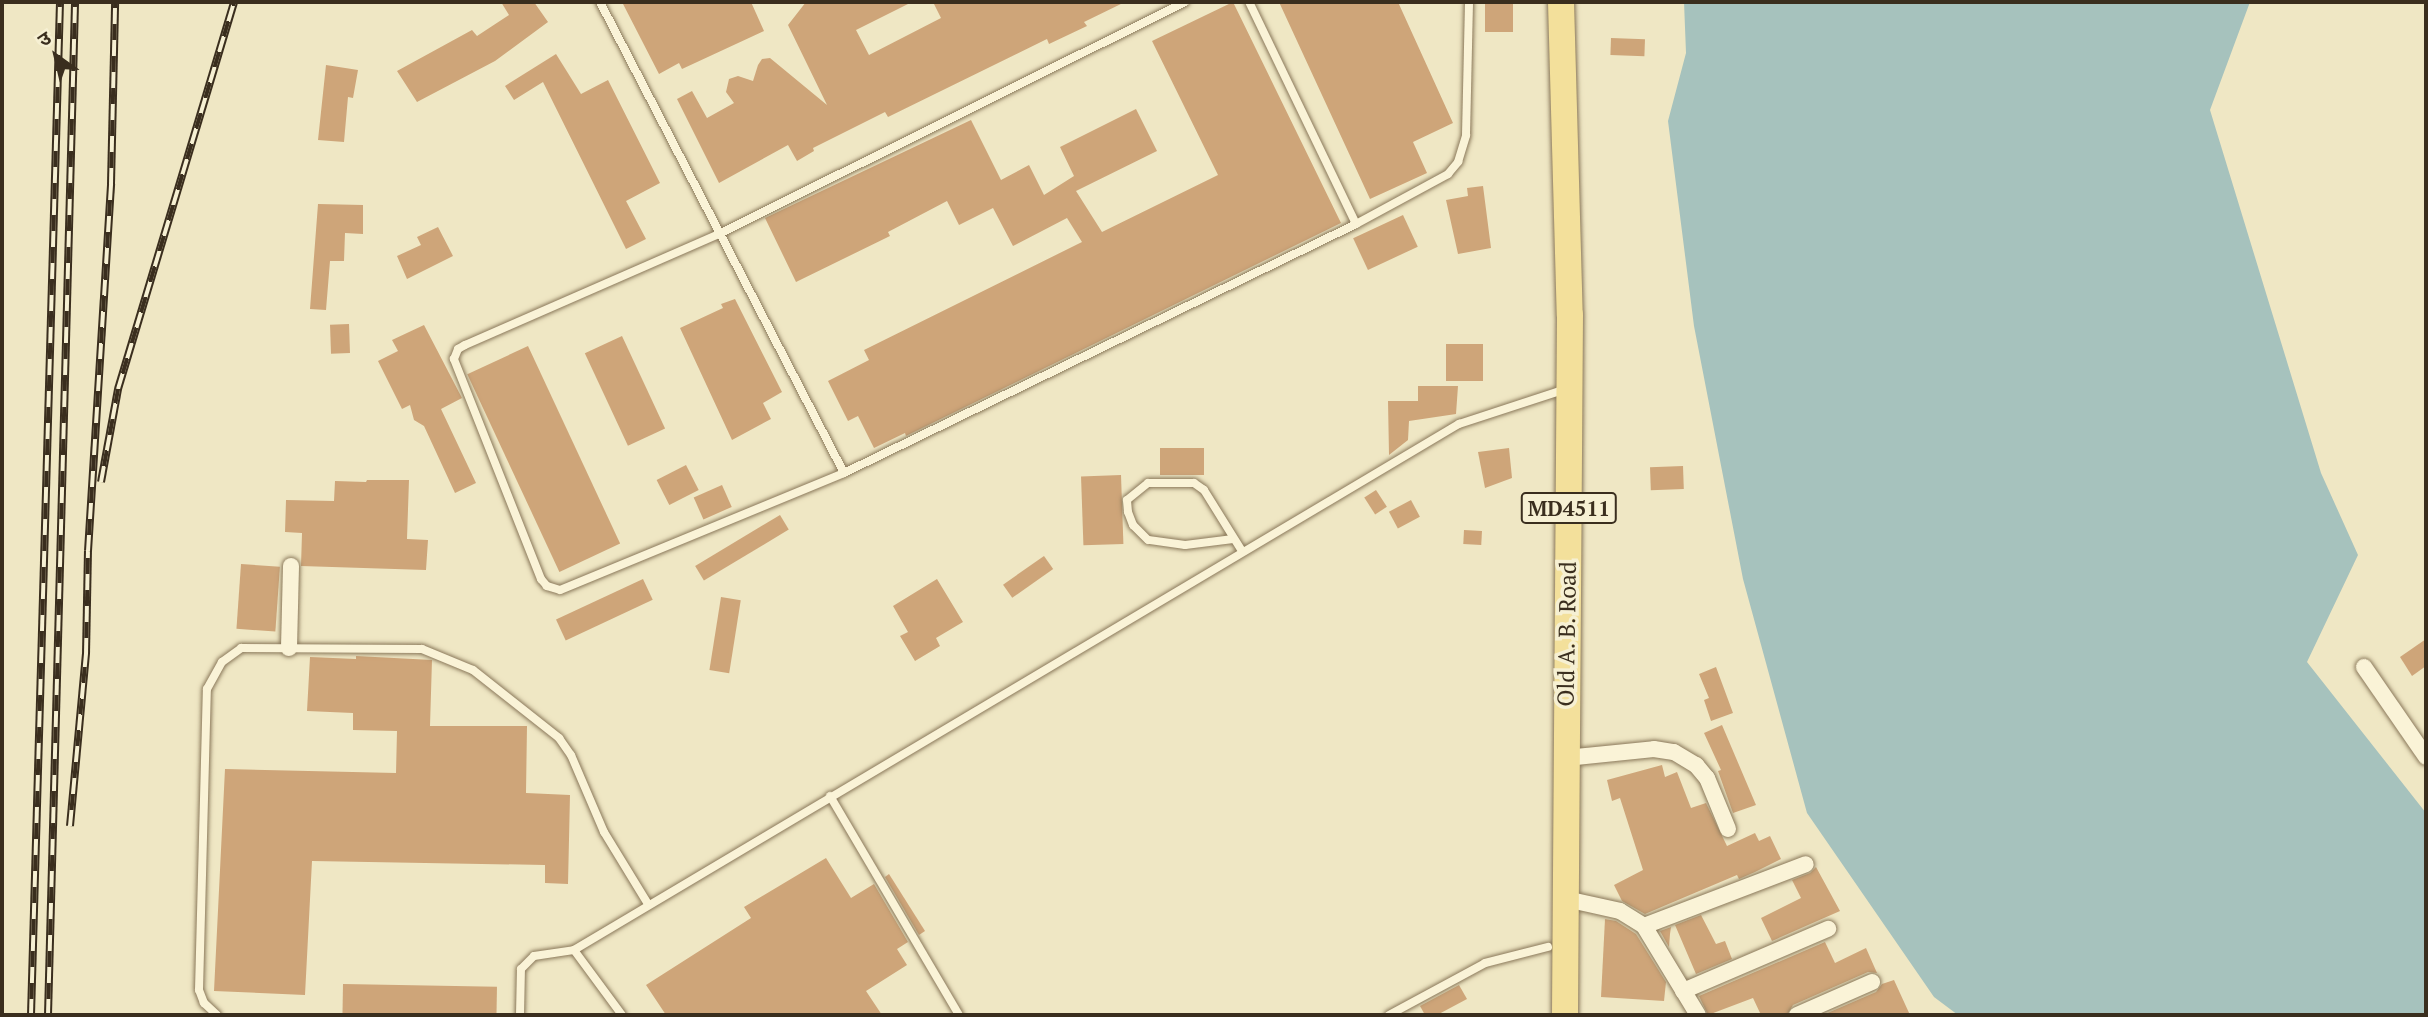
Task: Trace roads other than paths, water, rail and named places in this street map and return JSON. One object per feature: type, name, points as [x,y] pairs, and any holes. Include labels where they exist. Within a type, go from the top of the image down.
[{"type":"main road","name":"Old A. B. Road","points":[[1549,2],[1561,390],[1566,758],[1565,1015]]},
{"type":"main road","name":"Old A. B. Road","points":[[1547,1015],[1555,504],[1569,225],[1561,2]]},
{"type":"street","points":[[289,648],[291,566]]},
{"type":"street","points":[[2364,667],[2426,757]]},
{"type":"street","points":[[1566,758],[1654,749],[1674,752],[1696,765],[1707,778],[1728,829]]},
{"type":"street","points":[[1644,926],[1806,864]]},
{"type":"street","points":[[1566,899],[1620,911],[1644,926],[1698,1015]]},
{"type":"street","points":[[1683,991],[1828,929]]},
{"type":"street","points":[[1797,1015],[1872,982]]},
{"type":"lane","points":[[600,2],[844,473]]},
{"type":"lane","points":[[1185,2],[721,233],[458,349],[454,359],[458,372],[541,579],[547,586],[560,590],[844,473],[1356,223],[1448,174],[1458,162],[1466,135],[1469,2]]},
{"type":"lane","points":[[1249,2],[1356,223]]},
{"type":"lane","points":[[520,1015],[519,978],[526,963],[534,956],[574,950],[1459,424],[1561,390]]},
{"type":"lane","points":[[1233,539],[1185,545],[1148,540],[1133,525],[1127,500],[1133,492],[1148,483],[1194,483],[1204,490],[1242,551]]},
{"type":"lane","points":[[217,1015],[204,1003],[199,990],[207,689],[222,662],[240,648],[422,649],[473,670],[559,738],[571,755],[604,832],[648,904]]},
{"type":"lane","points":[[830,796],[958,1015]]},
{"type":"lane","points":[[1388,1015],[1485,963],[1548,947]]},
{"type":"lane","points":[[574,950],[622,1015]]},
{"type":"water","points":[[1684,2],[2250,2],[2210,110],[2321,473],[2358,555],[2307,662],[2426,813],[2426,1015],[1958,1015],[1934,997],[1807,813],[1743,579],[1694,326],[1668,121],[1686,53]]},
{"type":"railway","points":[[31,1015],[60,2]]},
{"type":"railway","points":[[48,1015],[75,2]]},
{"type":"railway","points":[[70,826],[86,654],[88,551],[111,184],[115,2]]},
{"type":"railway","points":[[101,482],[118,389],[234,2]]}]
